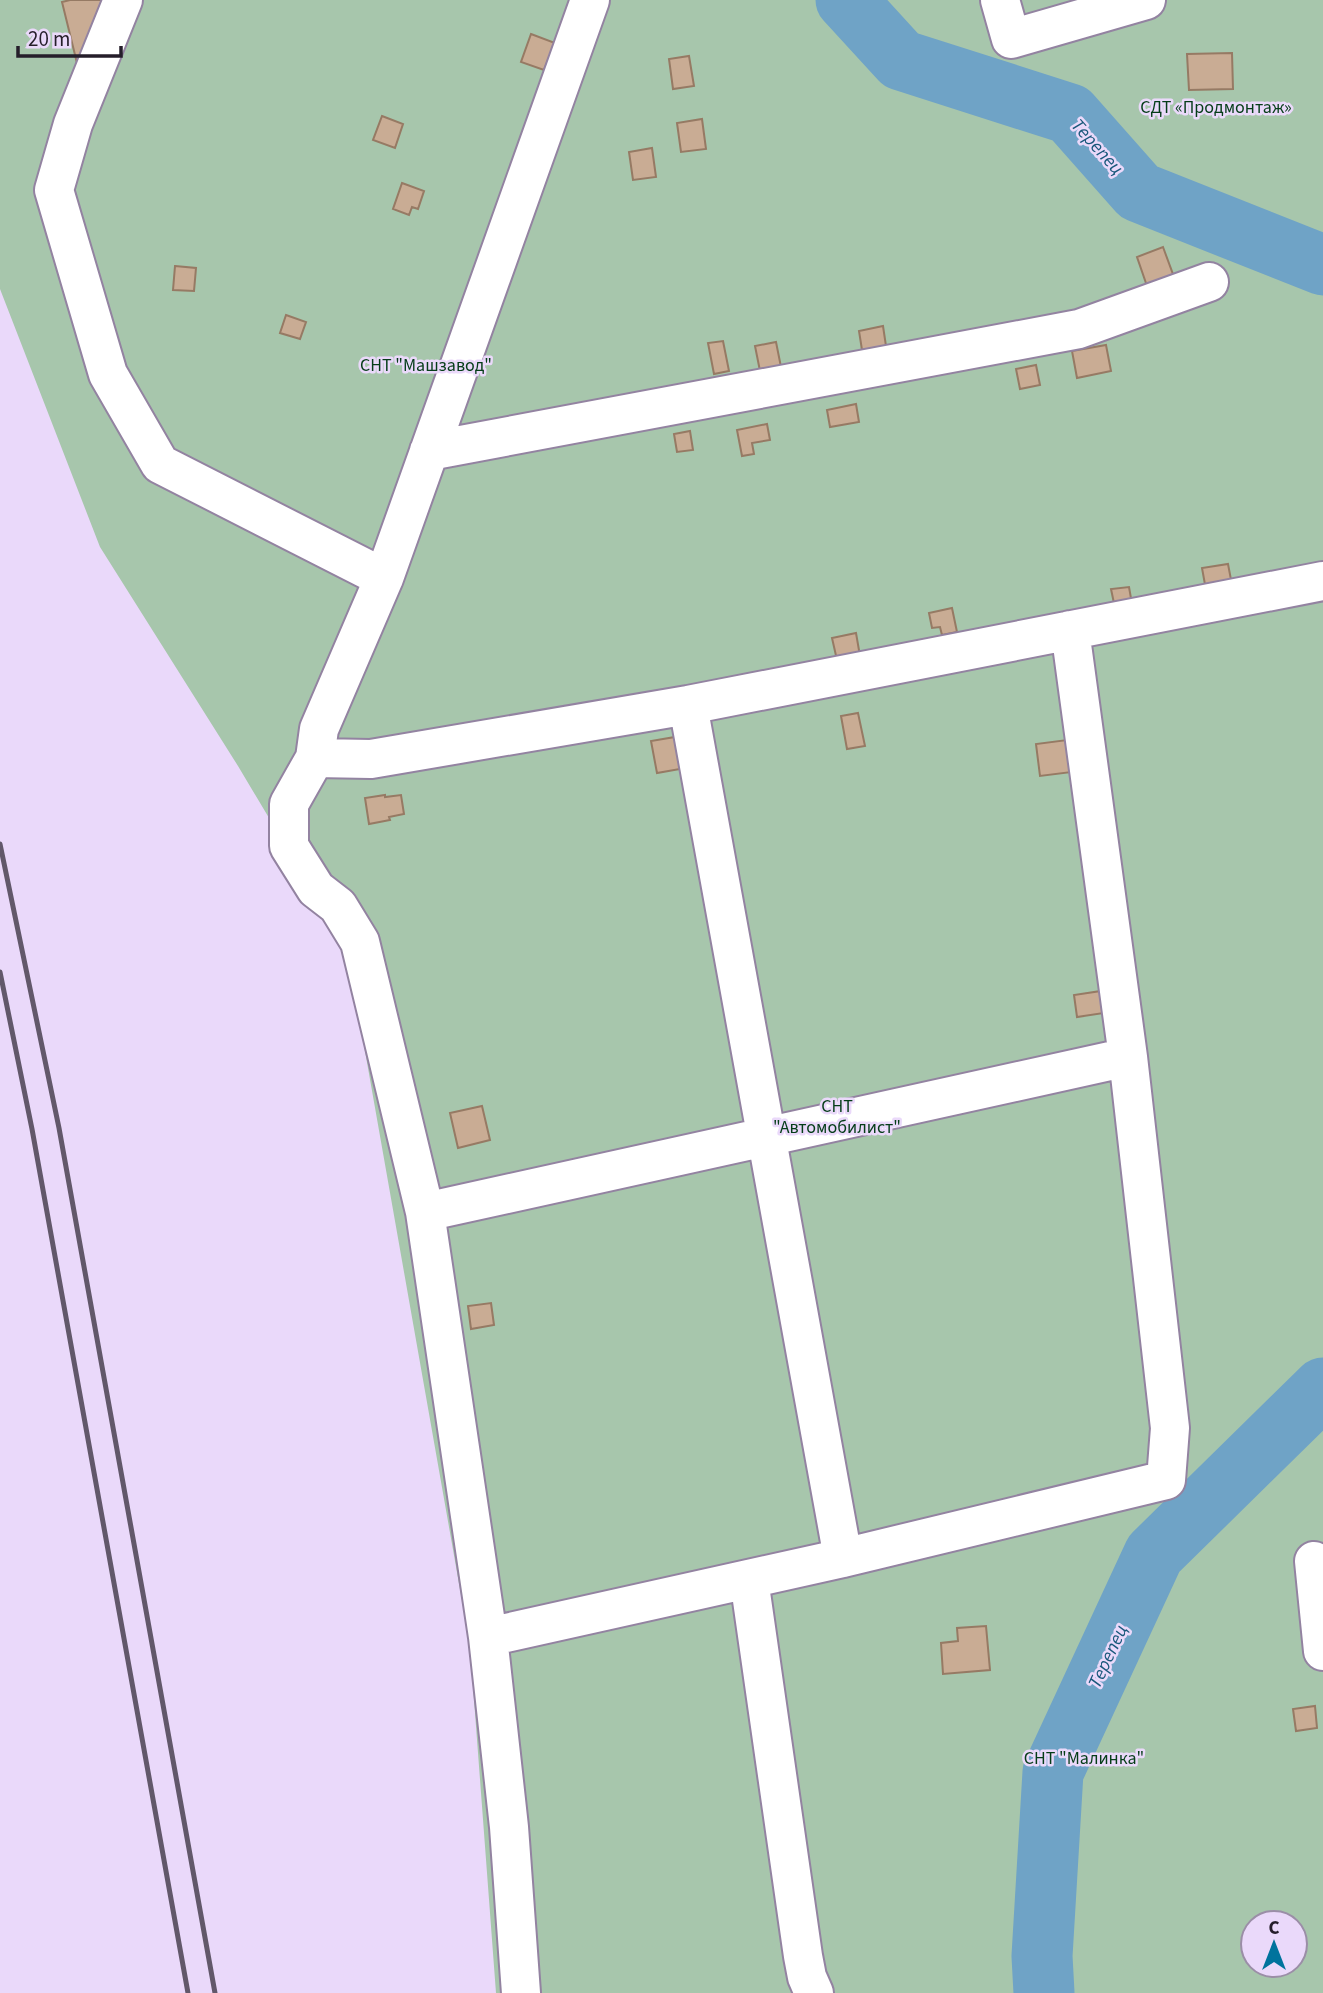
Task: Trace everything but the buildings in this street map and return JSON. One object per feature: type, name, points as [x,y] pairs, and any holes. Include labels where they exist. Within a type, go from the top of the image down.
[{"type":"lane","points":[[123,0],[73,124],[54,190],[108,374],[160,464],[384,578]]},
{"type":"lane","points":[[520,1993],[509,1827],[488,1637],[425,1212],[360,942],[338,906],[316,889],[289,846],[289,804],[315,758],[319,729],[384,578],[590,0]]},
{"type":"lane","points":[[1000,0],[1012,38],[1146,0]]},
{"type":"lane","points":[[429,451],[1079,328],[1209,282]]},
{"type":"lane","points":[[315,758],[371,759],[688,705],[1323,581]]},
{"type":"lane","points":[[488,1637],[843,1558],[1166,1480],[1170,1428],[1128,1056],[1070,630]]},
{"type":"lane","points":[[688,705],[843,1558]]},
{"type":"lane","points":[[425,1212],[1128,1056]]},
{"type":"lane","points":[[1314,1561],[1323,1651]]},
{"type":"lane","points":[[749,1579],[803,1956],[807,1978],[814,1993]]},
{"type":"green space","points":[[0,0],[1323,0],[1323,1993],[496,1993],[470,1646],[347,949],[238,766],[100,547],[0,289]]},
{"type":"waterway","name":"Терепец","points":[[846,0],[901,60],[1070,114],[1139,192],[1323,265]]},
{"type":"waterway","name":"Терепец","points":[[1044,1993],[1042,1956],[1053,1772],[1154,1554],[1323,1388]]},
{"type":"railway","points":[[0,844],[59,1128],[215,1993]]},
{"type":"railway","points":[[0,972],[32,1129],[188,1993]]},
{"type":"park label","name":"СДТ «Продмонтаж»","points":[[1216,107]]},
{"type":"park label","name":"СНТ \"Машзавод\"","points":[[426,365]]},
{"type":"park label","name":"СНТ \"Автомобилист\"","points":[[837,1116]]},
{"type":"park label","name":"СНТ \"Малинка\"","points":[[1084,1758]]}]
